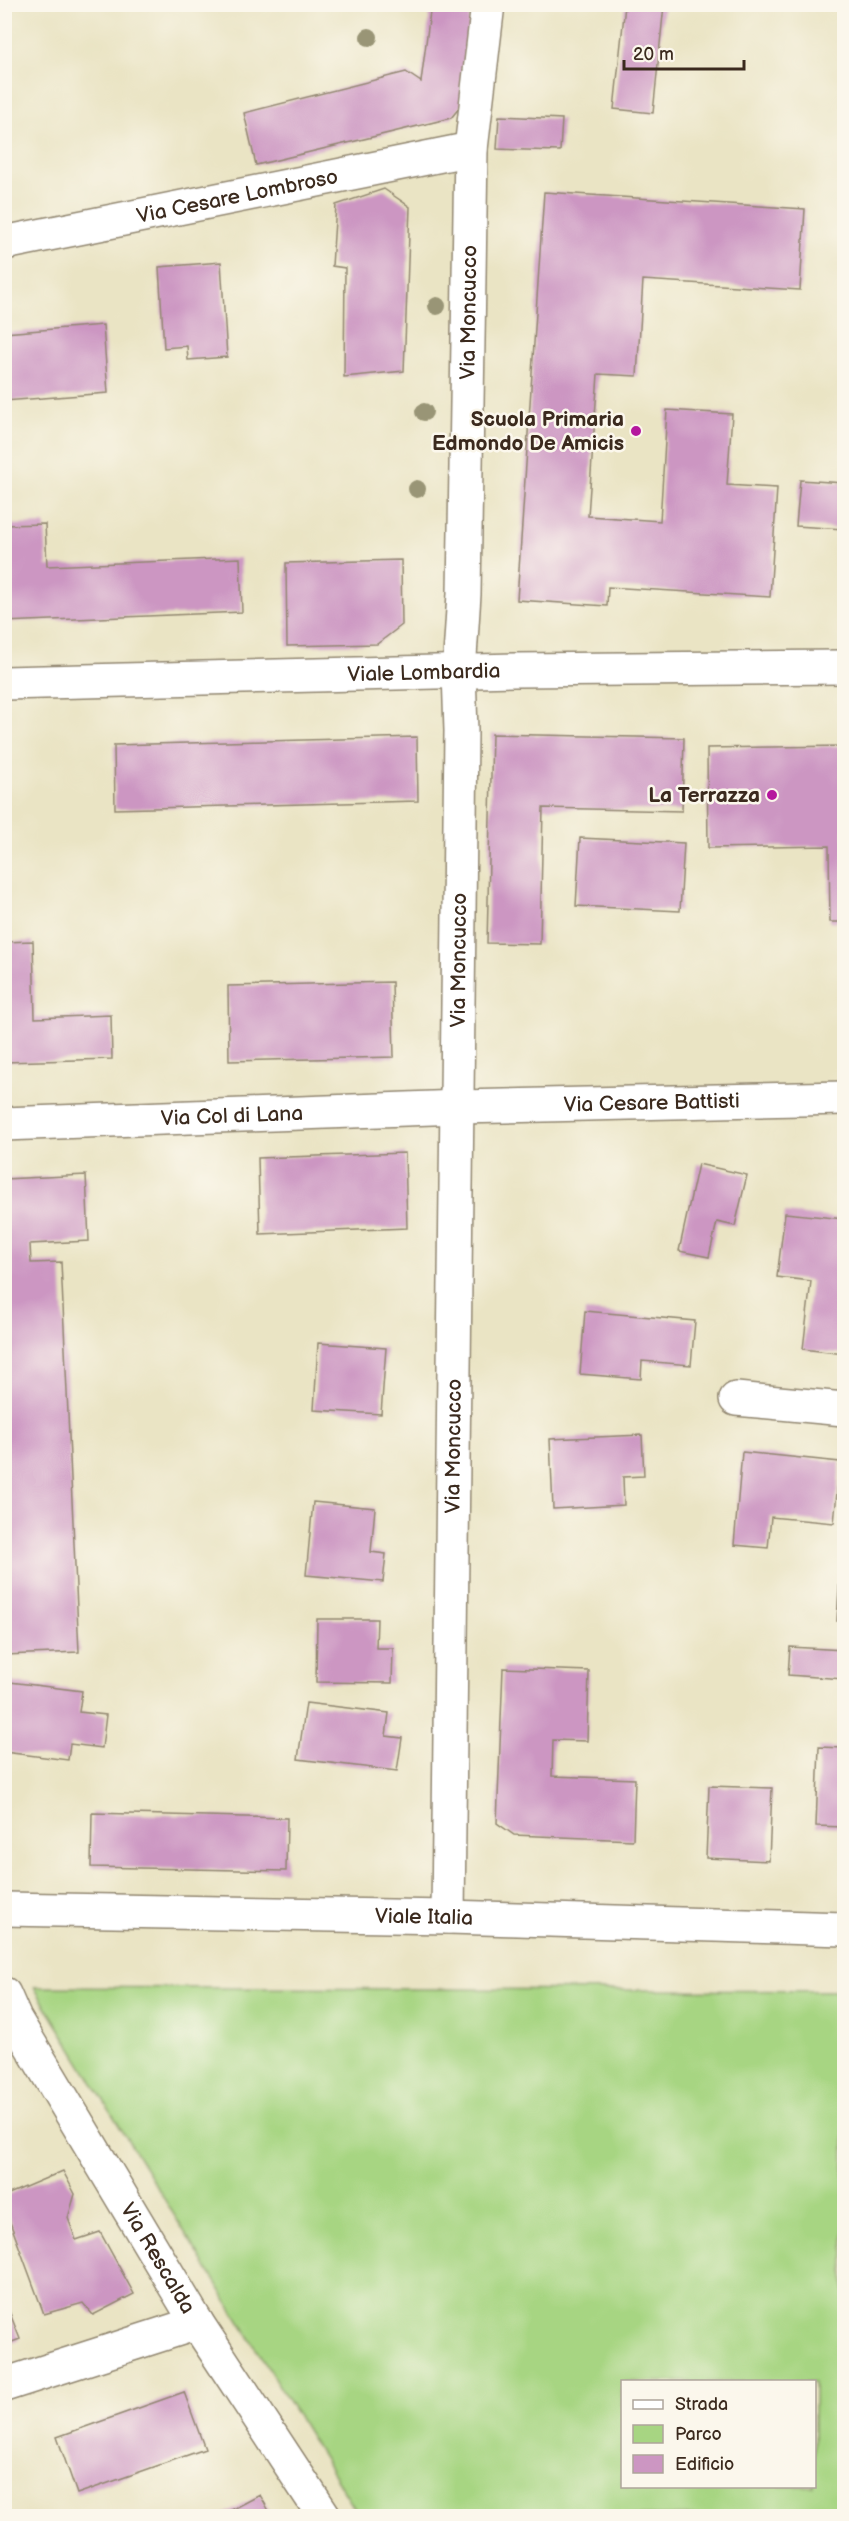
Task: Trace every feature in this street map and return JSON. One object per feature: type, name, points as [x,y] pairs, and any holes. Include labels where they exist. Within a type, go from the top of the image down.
[{"type":"street","name":"Via Moncucco","points":[[448,1917],[459,1107],[461,731],[459,672],[464,594],[471,150],[488,4]]},
{"type":"street","name":"Via Cesare Lombroso","points":[[4,243],[471,150]]},
{"type":"street","name":"Viale Lombardia","points":[[4,684],[515,670],[844,668]]},
{"type":"street","name":"Via Cesare Battisti","points":[[459,1107],[844,1098]]},
{"type":"street","name":"Via Col di Lana","points":[[4,1124],[459,1107]]},
{"type":"street","points":[[736,1398],[844,1408]]},
{"type":"street","name":"Viale Italia","points":[[4,1909],[448,1917],[844,1929]]},
{"type":"street","name":"Via Rescalda","points":[[4,1994],[15,2019],[197,2323],[324,2517]]},
{"type":"street","points":[[4,2385],[197,2323]]},
{"type":"green space","points":[[34,1987],[844,1991],[844,2516],[359,2516]]},
{"type":"building","points":[[431,4],[470,4],[468,97],[451,118],[256,165],[244,113],[406,72],[421,82]]},
{"type":"building","points":[[625,5],[664,5],[653,113],[614,109]]},
{"type":"building","points":[[499,116],[562,119],[560,151],[497,149]]},
{"type":"building","points":[[384,189],[410,207],[404,371],[344,377],[345,268],[332,266],[336,205]]},
{"type":"building","points":[[544,192],[805,209],[800,290],[643,280],[637,376],[598,374],[588,516],[660,521],[667,410],[732,414],[727,485],[777,488],[770,597],[608,587],[607,606],[517,600]]},
{"type":"building","points":[[221,262],[227,357],[188,360],[187,346],[164,348],[159,267]]},
{"type":"building","points":[[843,273],[844,303],[840,303]]},
{"type":"building","points":[[103,325],[108,393],[4,401],[4,333]]},
{"type":"building","points":[[800,480],[844,483],[844,529],[796,526]]},
{"type":"building","points":[[45,524],[47,566],[240,558],[242,612],[4,622],[4,525]]},
{"type":"building","points":[[401,560],[402,625],[377,644],[287,646],[286,563]]},
{"type":"building","points":[[492,734],[684,738],[682,811],[543,808],[540,944],[487,943]]},
{"type":"building","points":[[417,737],[418,801],[115,809],[114,745]]},
{"type":"building","points":[[844,746],[844,922],[830,922],[829,846],[708,848],[707,748]]},
{"type":"building","points":[[580,838],[684,843],[680,911],[576,906]]},
{"type":"building","points":[[33,941],[35,1018],[111,1015],[112,1059],[4,1062],[4,942]]},
{"type":"building","points":[[392,982],[394,1057],[229,1061],[228,986]]},
{"type":"building","points":[[405,1153],[407,1228],[260,1234],[258,1158]]},
{"type":"building","points":[[698,1164],[747,1175],[735,1226],[717,1222],[709,1257],[679,1251]]},
{"type":"building","points":[[86,1175],[89,1241],[30,1244],[31,1263],[61,1262],[79,1652],[4,1655],[4,1179]]},
{"type":"building","points":[[785,1213],[844,1219],[844,1354],[803,1349],[811,1281],[777,1277]]},
{"type":"building","points":[[585,1311],[695,1321],[691,1365],[642,1361],[641,1379],[580,1374]]},
{"type":"building","points":[[318,1343],[386,1348],[381,1414],[314,1410]]},
{"type":"building","points":[[642,1435],[644,1476],[623,1477],[624,1505],[553,1509],[550,1439]]},
{"type":"building","points":[[742,1452],[840,1462],[834,1523],[771,1517],[768,1548],[734,1545]]},
{"type":"building","points":[[313,1502],[375,1508],[371,1552],[386,1554],[383,1582],[306,1575]]},
{"type":"building","points":[[840,1573],[844,1574],[844,1622],[837,1621]]},
{"type":"building","points":[[317,1619],[377,1619],[376,1648],[393,1648],[392,1683],[316,1682]]},
{"type":"building","points":[[790,1647],[844,1650],[844,1679],[788,1675]]},
{"type":"building","points":[[503,1668],[589,1671],[587,1741],[553,1740],[552,1776],[635,1779],[633,1840],[514,1835],[497,1823]]},
{"type":"building","points":[[10,1682],[82,1691],[79,1712],[106,1715],[102,1748],[70,1744],[68,1760],[4,1752],[4,1719]]},
{"type":"building","points":[[306,1703],[389,1713],[386,1736],[402,1738],[397,1771],[298,1759]]},
{"type":"building","points":[[819,1747],[844,1748],[844,1827],[816,1826]]},
{"type":"building","points":[[709,1786],[772,1788],[769,1861],[706,1858]]},
{"type":"building","points":[[92,1813],[287,1818],[286,1871],[91,1867]]},
{"type":"building","points":[[63,2171],[75,2194],[68,2218],[76,2240],[100,2232],[134,2294],[93,2315],[83,2303],[44,2314],[4,2206],[4,2196]]},
{"type":"building","points":[[4,2298],[20,2339],[4,2345]]},
{"type":"building","points":[[184,2392],[205,2449],[77,2494],[57,2437]]},
{"type":"building","points":[[260,2495],[272,2516],[220,2516]]},
{"type":"place","name":"Scuola Primaria Edmondo De Amicis","points":[[636,431]]},
{"type":"place","name":"La Terrazza","points":[[772,795]]}]
